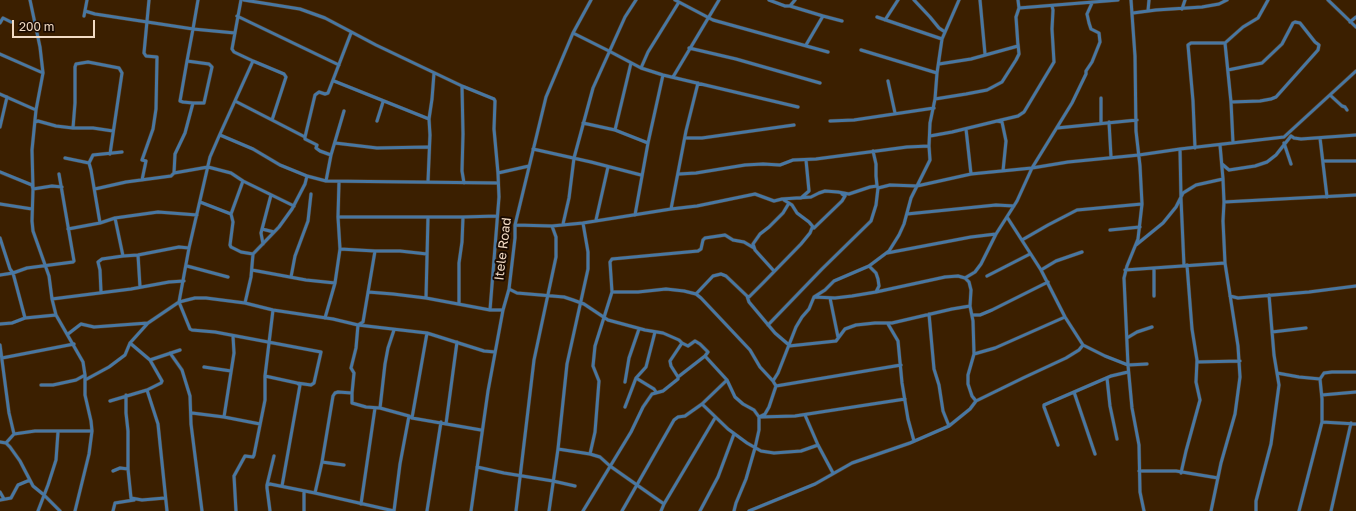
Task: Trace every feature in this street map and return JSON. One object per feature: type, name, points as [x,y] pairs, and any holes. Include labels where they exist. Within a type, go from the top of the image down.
[{"type":"street","points":[[30,0],[40,47],[43,73],[36,110],[37,122],[32,150],[33,231],[49,276],[56,315],[83,362],[85,375],[85,395],[92,431],[89,454],[75,511]]},
{"type":"street","points":[[84,16],[87,0]]},
{"type":"street","points":[[142,180],[146,161],[142,160],[153,130],[156,110],[156,57],[146,56],[144,53],[149,0]]},
{"type":"street","points":[[187,61],[208,64],[212,67],[204,103],[180,101],[187,61],[194,29],[198,0]]},
{"type":"street","points":[[241,0],[232,49],[234,52],[286,75],[272,120]]},
{"type":"street","points":[[244,0],[300,9],[325,18],[352,33],[434,73],[494,99],[494,130],[499,197],[490,310]]},
{"type":"street","name":"Itele Road","points":[[471,511],[481,430],[503,310],[509,289],[516,238],[515,225],[546,97],[572,33],[591,0]]},
{"type":"street","points":[[563,224],[569,198],[574,158],[592,88],[625,17],[636,0]]},
{"type":"street","points":[[675,0],[708,17],[724,23],[828,52]]},
{"type":"street","points":[[673,77],[719,0]]},
{"type":"street","points":[[768,0],[842,21]]},
{"type":"street","points":[[790,6],[795,0]]},
{"type":"street","points":[[885,20],[898,0]]},
{"type":"street","points":[[914,0],[939,28],[945,32]]},
{"type":"street","points":[[773,381],[778,374],[796,327],[809,309],[814,297],[840,278],[869,266],[886,253],[899,236],[916,186],[929,164],[930,136],[942,38],[959,0]]},
{"type":"street","points":[[980,0],[985,54]]},
{"type":"street","points":[[935,99],[987,90],[1005,79],[1019,54],[1016,17],[1019,8],[1018,0]]},
{"type":"street","points":[[1019,8],[1118,0]]},
{"type":"street","points":[[1131,0],[1137,120],[1136,138],[1139,155],[1142,204],[1138,239],[1125,270],[1124,278],[1128,372],[1132,408],[1139,445],[1140,492],[1144,511]]},
{"type":"street","points":[[1148,0],[1148,10]]},
{"type":"street","points":[[1182,9],[1185,0]]},
{"type":"street","points":[[1132,13],[1148,10],[1182,9],[1219,4],[1227,0]]},
{"type":"street","points":[[1195,148],[1188,45],[1192,42],[1225,43],[1243,27],[1258,18],[1268,0]]},
{"type":"street","points":[[1328,0],[1356,27]]},
{"type":"street","points":[[641,68],[648,52],[679,2]]},
{"type":"street","points":[[965,278],[975,272],[996,234],[1008,217],[1032,168],[1072,103],[1086,74],[1086,71],[1092,62],[1100,42],[1099,33],[1091,29],[1087,14],[1092,3]]},
{"type":"street","points":[[930,136],[1018,116],[1024,112],[1054,62],[1052,6]]},
{"type":"street","points":[[86,11],[95,14],[194,29],[235,33]]},
{"type":"street","points":[[237,16],[339,66]]},
{"type":"street","points":[[806,45],[823,16]]},
{"type":"street","points":[[877,17],[942,38]]},
{"type":"street","points":[[1350,22],[1356,17]]},
{"type":"street","points":[[0,23],[3,18],[11,22]]},
{"type":"street","points":[[1228,70],[1262,63],[1282,44],[1293,23],[1295,22],[1300,23],[1319,45],[1318,50],[1276,97],[1260,101],[1231,102]]},
{"type":"street","points":[[305,137],[315,95],[319,92],[328,94],[352,33]]},
{"type":"street","points":[[572,33],[641,68],[663,76],[673,77],[798,107]]},
{"type":"street","points":[[939,64],[955,62],[1018,46],[1018,43]]},
{"type":"street","points":[[1225,43],[1231,102],[1233,143]]},
{"type":"street","points":[[689,48],[736,59],[820,83]]},
{"type":"street","points":[[861,50],[937,73]]},
{"type":"street","points":[[0,54],[43,73]]},
{"type":"street","points":[[253,61],[210,157],[189,248],[187,266],[179,302],[190,329],[321,352],[314,383],[297,383],[265,376]]},
{"type":"street","points":[[74,128],[74,67],[76,64],[88,62],[119,68],[122,73],[110,154]]},
{"type":"street","points":[[615,130],[631,63]]},
{"type":"street","points":[[1284,137],[1356,71]]},
{"type":"street","points":[[428,182],[428,147],[430,135],[429,118],[434,73]]},
{"type":"street","points":[[635,215],[641,175],[663,76]]},
{"type":"street","points":[[334,81],[383,102],[429,118]]},
{"type":"street","points":[[888,81],[895,113]]},
{"type":"street","points":[[671,209],[698,83]]},
{"type":"street","points":[[462,86],[462,170],[464,182]]},
{"type":"street","points":[[0,94],[36,110]]},
{"type":"street","points":[[1330,95],[1347,110]]},
{"type":"street","points":[[0,127],[7,97]]},
{"type":"street","points":[[1101,98],[1101,123]]},
{"type":"street","points":[[234,102],[305,137],[305,139],[317,145],[316,148],[320,151],[331,155]]},
{"type":"street","points":[[377,121],[383,102]]},
{"type":"street","points":[[174,173],[175,154],[185,133],[193,103]]},
{"type":"street","points":[[830,121],[854,120],[934,108]]},
{"type":"street","points":[[326,181],[331,155],[344,111]]},
{"type":"street","points":[[1057,128],[1137,120]]},
{"type":"street","points":[[997,121],[1003,123],[1006,141],[1003,171]]},
{"type":"street","points":[[37,122],[56,126],[93,128],[113,131]]},
{"type":"street","points":[[1109,122],[1111,157]]},
{"type":"street","points":[[583,123],[615,130],[648,143]]},
{"type":"street","points":[[685,138],[702,138],[794,124]]},
{"type":"street","points":[[966,129],[971,174]]},
{"type":"street","points":[[220,135],[239,142],[280,165],[326,181],[498,183]]},
{"type":"street","points":[[747,296],[749,297],[801,244],[812,228],[814,228],[836,209],[844,196],[870,187],[890,185],[916,186],[971,174],[1032,168],[1111,157],[1139,155],[1291,136],[1301,139],[1356,135]]},
{"type":"street","points":[[1222,164],[1229,170],[1254,166],[1267,162],[1276,155],[1291,136]]},
{"type":"street","points":[[1320,138],[1327,197]]},
{"type":"street","points":[[335,143],[377,148],[428,147]]},
{"type":"street","points":[[1284,143],[1291,164]]},
{"type":"street","points":[[1212,511],[1221,463],[1237,405],[1240,378],[1240,361],[1225,264],[1223,221],[1224,202],[1220,145]]},
{"type":"street","points":[[678,174],[696,173],[745,165],[780,165],[793,160],[806,160],[906,147],[929,146]]},
{"type":"street","points":[[533,149],[641,175]]},
{"type":"street","points":[[1180,149],[1180,200],[1192,330],[1197,362],[1196,382],[1200,400],[1181,473]]},
{"type":"street","points":[[768,325],[870,221],[876,205],[878,187],[873,151]]},
{"type":"street","points":[[100,223],[95,189],[89,163],[93,155],[122,152]]},
{"type":"street","points":[[66,158],[89,163]]},
{"type":"street","points":[[801,198],[809,191],[806,160]]},
{"type":"street","points":[[1324,162],[1356,161]]},
{"type":"street","points":[[498,173],[529,166]]},
{"type":"street","points":[[596,220],[608,166]]},
{"type":"street","points":[[95,189],[171,176],[174,173],[208,167],[231,173],[243,182],[294,206]]},
{"type":"street","points":[[0,172],[32,185],[33,189]]},
{"type":"street","points":[[0,275],[13,273],[27,268],[74,261],[59,174]]},
{"type":"street","points":[[245,303],[252,270],[253,254],[284,221],[294,206],[308,176]]},
{"type":"street","points":[[1135,246],[1163,223],[1180,200],[1183,193],[1196,184],[1223,179]]},
{"type":"street","points":[[243,182],[231,214],[233,222],[230,247],[241,252],[253,254]]},
{"type":"street","points":[[325,318],[335,283],[340,249],[338,217],[339,182]]},
{"type":"street","points":[[33,189],[52,186],[62,187]]},
{"type":"street","points":[[515,225],[552,226],[583,223],[697,206],[754,194],[774,201],[811,197],[824,192],[849,194]]},
{"type":"street","points":[[838,192],[844,196]]},
{"type":"street","points":[[291,278],[295,256],[308,221],[311,194]]},
{"type":"street","points":[[263,244],[261,233],[270,195]]},
{"type":"street","points":[[1224,202],[1356,195]]},
{"type":"street","points":[[782,199],[789,203],[797,213],[814,228]]},
{"type":"street","points":[[200,202],[231,214]]},
{"type":"street","points":[[754,248],[753,244],[755,239],[783,213],[789,203]]},
{"type":"street","points":[[0,204],[32,209]]},
{"type":"street","points":[[1022,240],[1077,210],[1142,204]]},
{"type":"street","points":[[907,214],[996,205],[1014,206]]},
{"type":"street","points":[[68,229],[100,223],[115,218],[158,212],[197,215]]},
{"type":"street","points":[[338,217],[497,216]]},
{"type":"street","points":[[426,298],[428,217]]},
{"type":"street","points":[[459,304],[459,263],[463,217]]},
{"type":"street","points":[[1008,217],[1041,270],[1065,317],[1083,345],[1128,365],[1147,364]]},
{"type":"street","points":[[115,218],[123,256]]},
{"type":"street","points":[[549,511],[558,449],[567,364],[588,269],[588,257],[583,223]]},
{"type":"street","points":[[516,511],[534,360],[556,257],[556,237],[552,226]]},
{"type":"street","points":[[1110,230],[1140,227]]},
{"type":"street","points":[[262,230],[274,232]]},
{"type":"street","points":[[886,253],[971,237],[996,234]]},
{"type":"street","points":[[590,454],[595,432],[599,381],[593,366],[595,346],[612,292],[610,262],[612,259],[698,251],[701,249],[705,238],[725,235],[729,236],[732,240],[744,242],[754,248],[774,271]]},
{"type":"street","points":[[0,238],[10,269],[13,273],[25,318]]},
{"type":"street","points":[[1138,239],[1144,238]]},
{"type":"street","points":[[101,292],[98,262],[102,259],[123,256],[138,256],[179,247],[189,248]]},
{"type":"street","points":[[340,249],[400,251],[427,254]]},
{"type":"street","points":[[358,325],[363,322],[375,251]]},
{"type":"street","points":[[1041,270],[1056,261],[1082,252]]},
{"type":"street","points":[[987,276],[1030,254]]},
{"type":"street","points":[[138,256],[140,287]]},
{"type":"street","points":[[1125,270],[1225,264]]},
{"type":"street","points":[[187,266],[228,277]]},
{"type":"street","points":[[869,266],[876,273],[878,279],[879,286],[876,292]]},
{"type":"street","points":[[1154,268],[1154,296]]},
{"type":"street","points":[[252,270],[291,278],[335,283]]},
{"type":"street","points":[[696,294],[713,276],[721,274],[726,276],[747,296],[749,302],[768,325],[789,346],[832,342],[839,339]]},
{"type":"street","points":[[814,297],[830,298],[876,292],[945,277],[958,276],[965,278],[969,282],[971,290],[970,306],[972,315],[974,354],[968,375],[968,384],[972,396],[976,402]]},
{"type":"street","points":[[52,299],[184,281]]},
{"type":"street","points":[[972,315],[980,315],[992,310],[1048,282]]},
{"type":"street","points":[[1230,296],[1238,298],[1269,294],[1309,292],[1356,286]]},
{"type":"street","points":[[509,289],[517,293],[564,297],[580,303],[604,316],[608,320],[639,329],[663,333],[680,340],[682,343],[689,346],[695,341],[708,352],[663,391],[652,394],[643,406],[631,432],[583,511]]},
{"type":"street","points":[[612,292],[638,292],[666,289],[696,294],[701,298],[750,350],[760,367],[776,386],[769,407],[765,414],[759,417]]},
{"type":"street","points":[[368,292],[426,298],[490,310],[503,310]]},
{"type":"street","points":[[1256,511],[1258,494],[1274,432],[1279,385],[1269,294]]},
{"type":"street","points":[[85,380],[110,367],[124,355],[130,343],[148,323],[179,302],[195,298],[245,303],[273,310],[333,319],[358,325],[427,333],[484,351],[495,352]]},
{"type":"street","points":[[830,298],[839,339]]},
{"type":"street","points":[[1232,307],[1238,298]]},
{"type":"street","points":[[839,339],[841,332],[856,325],[875,323],[888,324],[970,306]]},
{"type":"street","points":[[236,511],[234,476],[245,456],[253,457],[254,455],[265,400],[265,376],[273,310]]},
{"type":"street","points":[[930,314],[934,369],[939,385],[943,411],[949,426]]},
{"type":"street","points":[[0,324],[12,323],[25,318],[56,315]]},
{"type":"street","points":[[974,354],[995,348],[1065,317]]},
{"type":"street","points":[[68,334],[81,324],[94,327],[148,323]]},
{"type":"street","points":[[888,324],[898,341],[908,419],[914,441]]},
{"type":"street","points":[[358,325],[356,348],[351,368],[354,373],[352,403],[380,408],[410,417],[481,430]]},
{"type":"street","points":[[1126,338],[1137,332],[1152,327]]},
{"type":"street","points":[[1272,332],[1306,328]]},
{"type":"street","points":[[625,382],[629,358],[639,329]]},
{"type":"street","points":[[380,408],[385,364],[394,330]]},
{"type":"street","points":[[625,407],[635,385],[636,378],[646,367],[654,332]]},
{"type":"street","points":[[267,485],[282,486],[394,511],[401,457],[427,333]]},
{"type":"street","points":[[224,417],[234,353],[233,336]]},
{"type":"street","points":[[446,424],[457,342]]},
{"type":"street","points":[[110,401],[147,390],[162,381],[150,360],[130,343]]},
{"type":"street","points":[[678,377],[670,361],[682,343]]},
{"type":"street","points":[[2,358],[74,344]]},
{"type":"street","points":[[0,345],[9,413],[14,434]]},
{"type":"street","points":[[750,511],[816,484],[852,463],[914,441],[949,426],[970,409],[976,402],[1066,358],[1079,350],[1083,345]]},
{"type":"street","points":[[150,360],[180,350]]},
{"type":"street","points":[[170,353],[182,370],[190,396],[192,413],[191,424],[202,511]]},
{"type":"street","points":[[705,356],[727,380],[735,397],[743,404],[754,410],[759,417],[759,430],[755,448],[746,479],[734,511]]},
{"type":"street","points":[[1197,362],[1240,361]]},
{"type":"street","points":[[776,386],[901,365]]},
{"type":"street","points":[[204,367],[231,371]]},
{"type":"street","points":[[1058,445],[1044,405],[1108,378],[1128,372]]},
{"type":"street","points":[[1299,511],[1322,422],[1322,395],[1320,379],[1324,373],[1356,372]]},
{"type":"street","points":[[1277,373],[1320,379]]},
{"type":"street","points":[[41,385],[53,385],[76,380],[85,375]]},
{"type":"street","points":[[636,378],[654,389],[656,392]]},
{"type":"street","points":[[1108,378],[1110,406],[1117,439]]},
{"type":"street","points":[[622,511],[674,420],[678,417],[685,416],[702,404],[727,380]]},
{"type":"street","points":[[282,486],[300,387],[297,383]]},
{"type":"street","points":[[147,390],[158,424],[166,511]]},
{"type":"street","points":[[315,493],[322,462],[333,396],[338,392],[352,393]]},
{"type":"street","points":[[1074,392],[1095,454]]},
{"type":"street","points":[[1322,395],[1356,392]]},
{"type":"street","points":[[126,395],[128,469],[131,498],[138,499]]},
{"type":"street","points":[[759,417],[805,415],[905,399]]},
{"type":"street","points":[[702,404],[715,418],[734,434],[761,451],[801,451],[818,445]]},
{"type":"street","points":[[361,504],[375,408]]},
{"type":"street","points":[[192,413],[260,424]]},
{"type":"street","points":[[805,415],[818,445],[833,473]]},
{"type":"street","points":[[661,511],[715,418]]},
{"type":"street","points":[[427,511],[441,422]]},
{"type":"street","points":[[1322,422],[1356,424]]},
{"type":"street","points":[[1330,511],[1351,423]]},
{"type":"street","points":[[6,443],[14,434],[35,431],[92,431]]},
{"type":"street","points":[[38,511],[56,460],[58,432]]},
{"type":"street","points":[[700,511],[718,477],[734,434]]},
{"type":"street","points":[[0,442],[6,443],[10,447],[20,461],[33,486],[60,511]]},
{"type":"street","points":[[558,449],[600,457],[610,466],[664,504]]},
{"type":"street","points":[[270,511],[267,485],[274,456]]},
{"type":"street","points":[[322,462],[344,465]]},
{"type":"street","points":[[477,467],[575,486]]},
{"type":"street","points":[[114,471],[120,468],[128,469]]},
{"type":"street","points":[[1139,471],[1172,471],[1218,478]]},
{"type":"street","points":[[0,500],[11,498],[18,485],[30,480]]},
{"type":"street","points":[[304,491],[304,511]]},
{"type":"street","points":[[0,492],[4,499]]},
{"type":"street","points":[[113,511],[115,503],[138,499],[165,498]]}]
